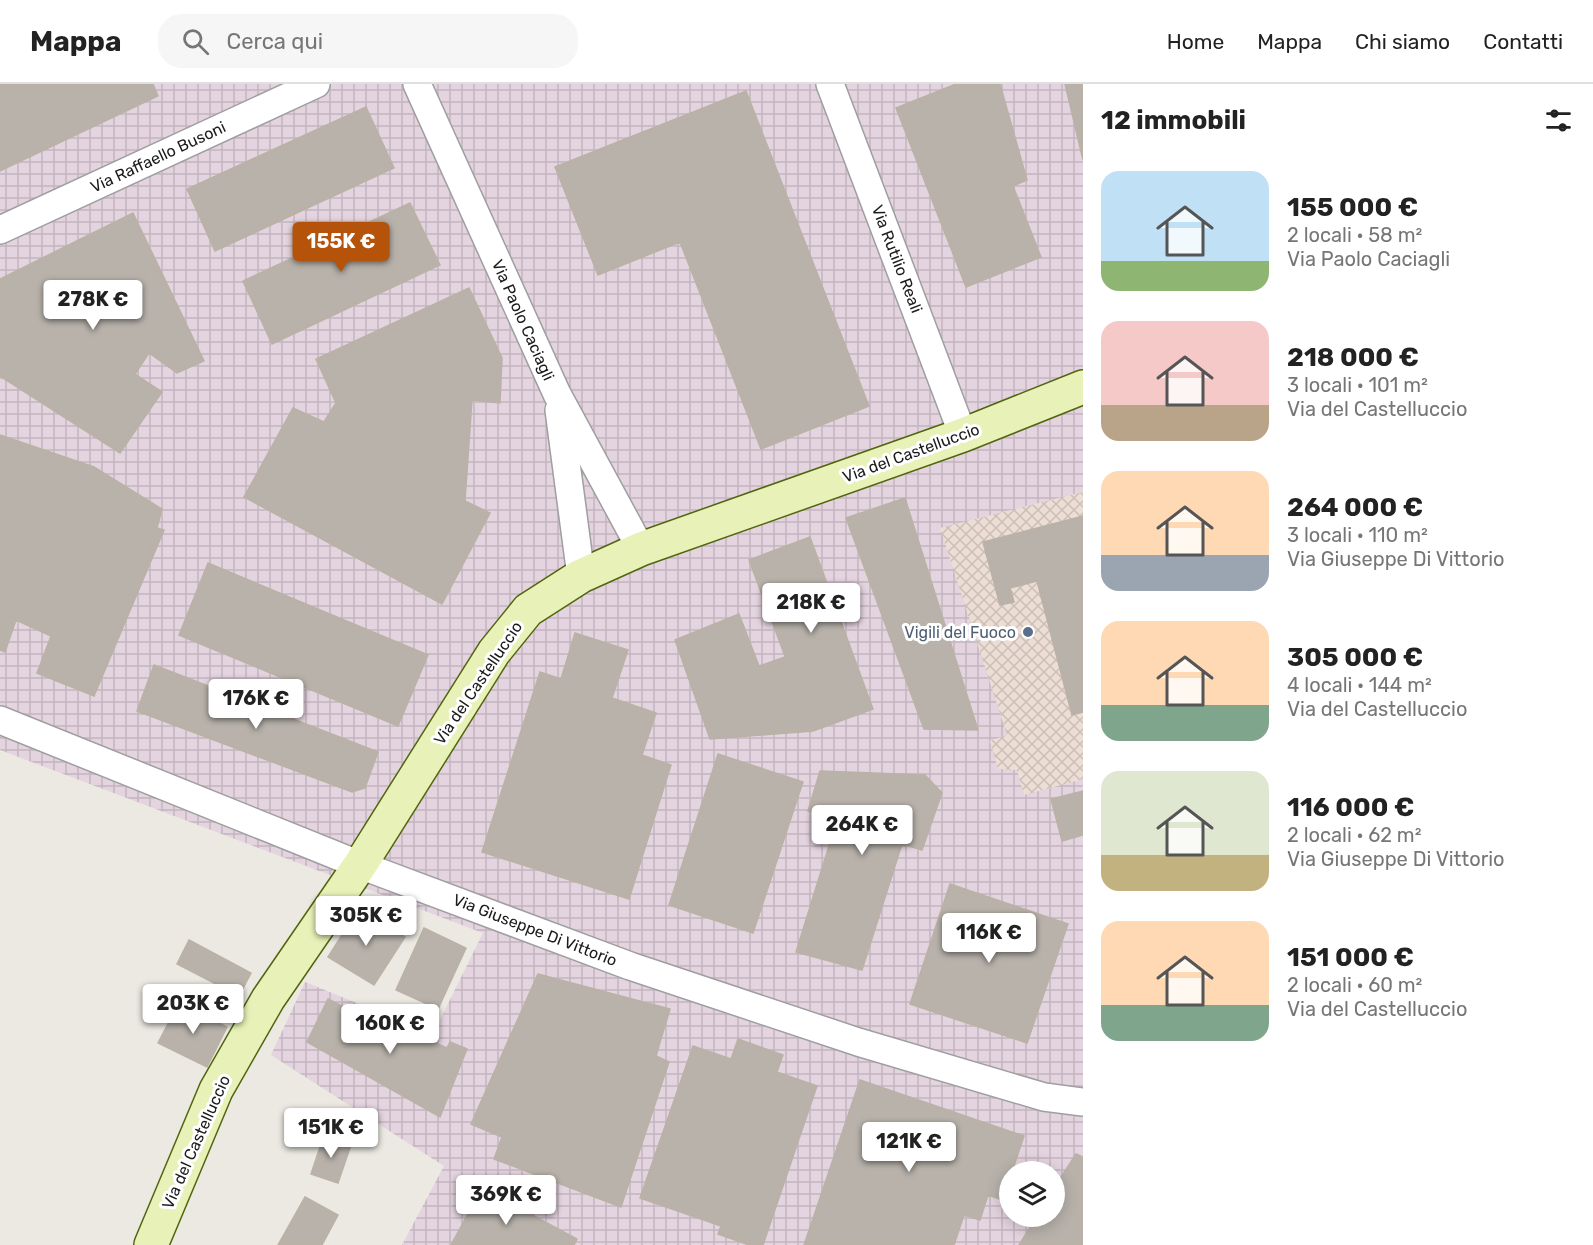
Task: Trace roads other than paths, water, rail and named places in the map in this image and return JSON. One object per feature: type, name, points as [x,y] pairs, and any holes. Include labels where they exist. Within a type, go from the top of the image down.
[{"type":"street","name":"Via Raffaello Busoni","points":[[0,230],[316,84]]},
{"type":"street","name":"Via Paolo Caciagli","points":[[417,84],[557,394],[641,549]]},
{"type":"street","name":"Via Rutilio Reali","points":[[830,84],[963,435]]},
{"type":"street","name":"Via del Castelluccio","points":[[151,1245],[216,1090],[268,999],[360,865],[494,652],[515,624],[542,599],[581,576],[641,549],[963,435],[1083,387]]},
{"type":"street","points":[[557,394],[581,576]]},
{"type":"street","name":"Via Giuseppe Di Vittorio","points":[[0,720],[360,865],[630,966],[858,1042],[1044,1097],[1083,1102]]},
{"type":"place","name":"Vigili del Fuoco","points":[[1028,632]]}]
